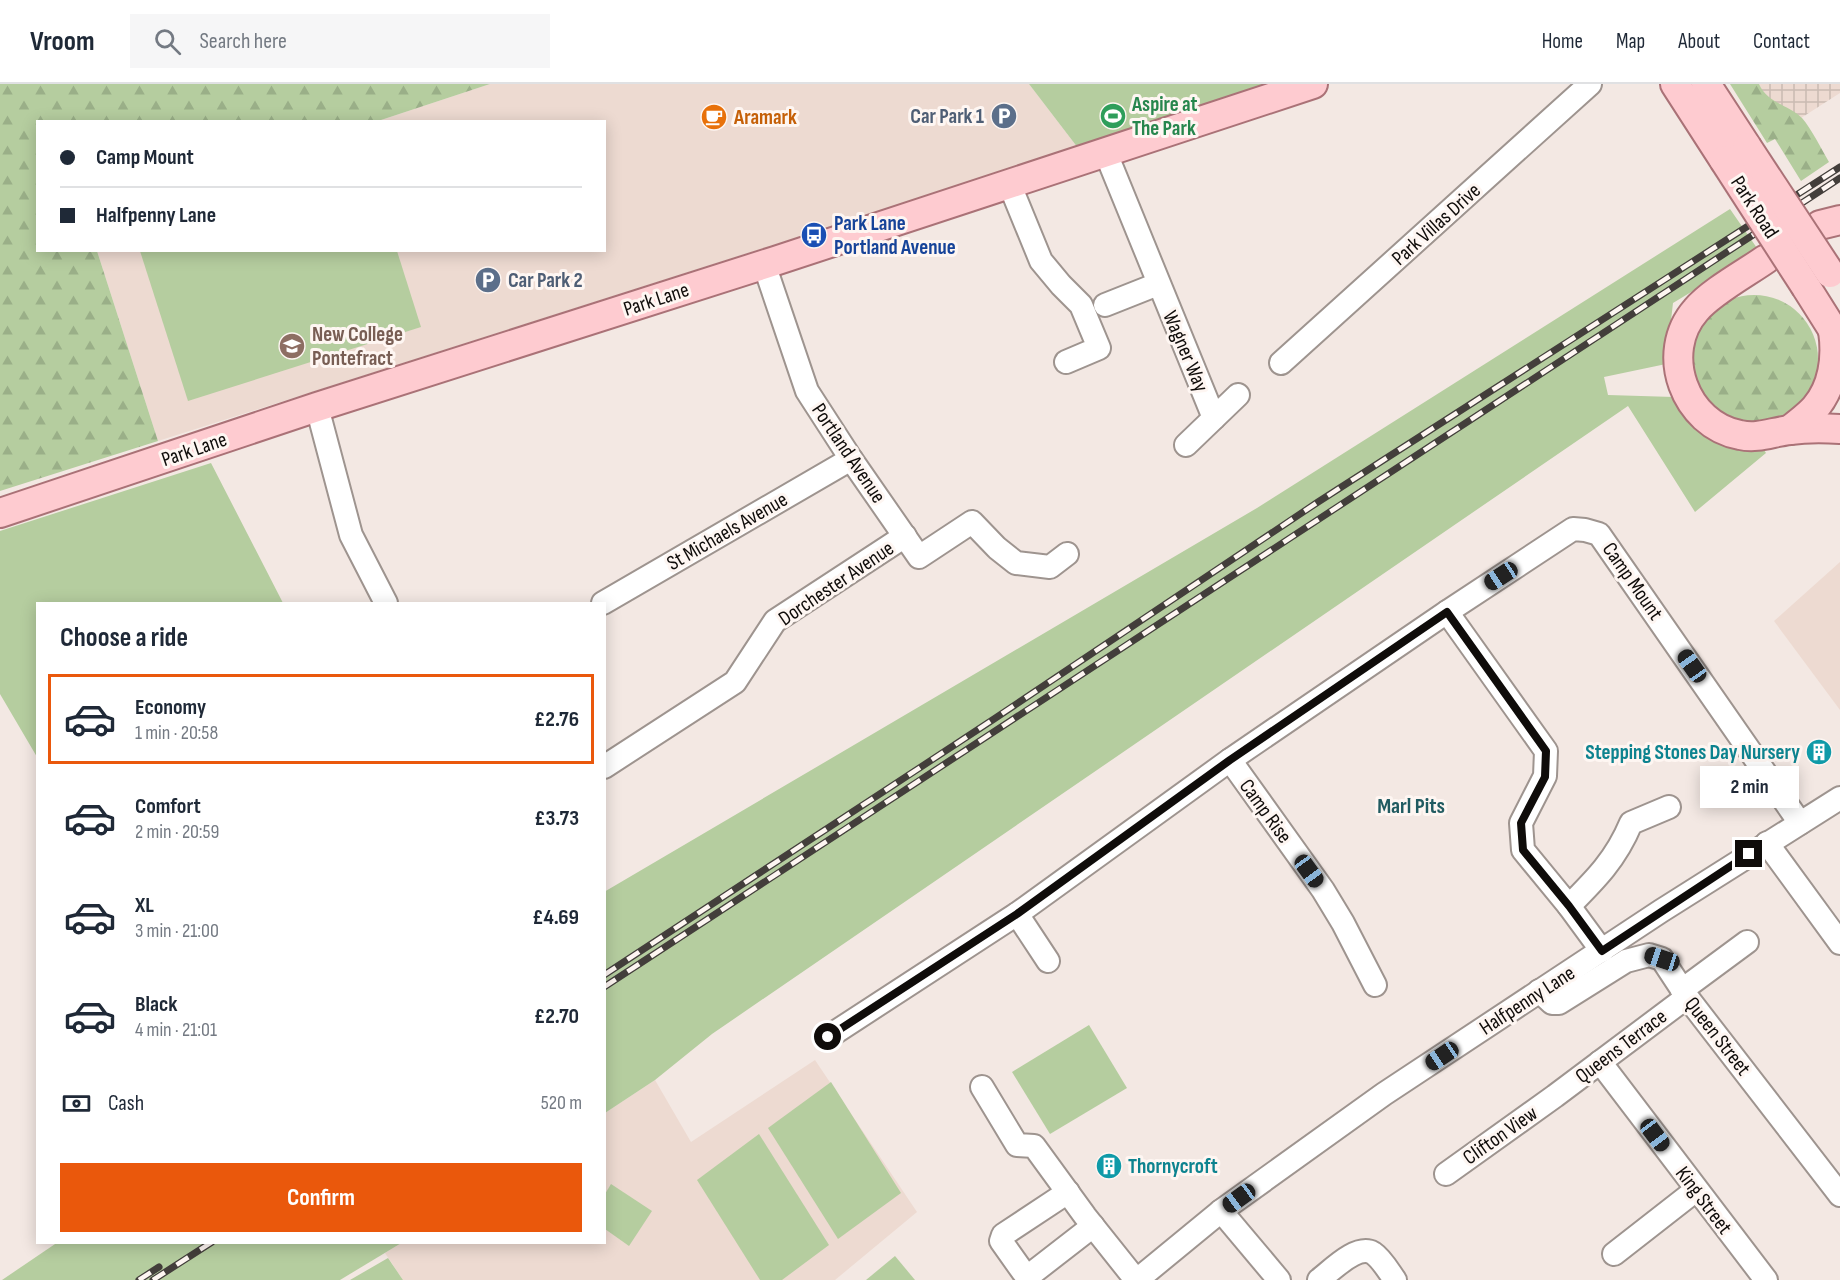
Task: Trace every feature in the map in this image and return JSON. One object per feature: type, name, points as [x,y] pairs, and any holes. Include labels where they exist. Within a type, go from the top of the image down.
[{"type":"main road","name":"Park Lane","points":[[0,513],[317,407],[764,264],[1312,84]]},
{"type":"main road","name":"Park Road","points":[[1675,84],[1735,153],[1835,281]]},
{"type":"main road","name":"Park Road","points":[[1706,84],[1735,153],[1806,287],[1837,336]]},
{"type":"main road","points":[[1766,259],[1704,302],[1688,320],[1682,332],[1678,358],[1682,385],[1698,412],[1714,425],[1737,435],[1750,437],[1790,430],[1840,429]]},
{"type":"main road","points":[[1790,430],[1815,408],[1831,381],[1837,336]]},
{"type":"street","name":"Park Villas Drive","points":[[1281,363],[1590,84]]},
{"type":"street","name":"Wagner Way","points":[[1105,151],[1214,418]]},
{"type":"street","points":[[1009,183],[1041,261],[1081,305],[1099,348],[1066,362]]},
{"type":"street","name":"Portland Avenue","points":[[764,264],[807,391],[919,557],[972,522],[997,548],[1016,563],[1050,567],[1067,554]]},
{"type":"street","name":"Wagner Way","points":[[1105,305],[1158,284]]},
{"type":"street","name":"Wagner Way","points":[[1186,445],[1238,395]]},
{"type":"street","points":[[317,407],[351,535],[385,602]]},
{"type":"street","name":"St Michaels Avenue","points":[[605,602],[852,459]]},
{"type":"street","name":"Camp Mount","points":[[828,1037],[1017,914],[1230,760],[1573,529],[1599,534],[1800,822]]},
{"type":"street","name":"Dorchester Avenue","points":[[606,766],[735,682],[775,621],[905,536]]},
{"type":"street","points":[[1447,612],[1546,751],[1545,777],[1521,823],[1523,850],[1602,951]]},
{"type":"street","name":"Camp Rise","points":[[1230,760],[1323,890],[1375,985]]},
{"type":"street","name":"Halfpenny Lane","points":[[1136,1280],[1221,1211],[1384,1094],[1767,843],[1840,798]]},
{"type":"street","points":[[1569,906],[1602,872],[1622,844],[1631,823],[1669,807]]},
{"type":"street","points":[[1767,843],[1840,943]]},
{"type":"street","points":[[1017,914],[1048,961]]},
{"type":"street","name":"Queens Terrace","points":[[1555,1096],[1747,942]]},
{"type":"street","name":"Queen Street","points":[[1539,991],[1552,1004],[1560,1003],[1626,961],[1649,955],[1662,959],[1685,993],[1840,1195]]},
{"type":"street","name":"King Street","points":[[1600,1062],[1766,1280]]},
{"type":"street","points":[[982,1087],[1017,1145],[1034,1146],[1136,1280]]},
{"type":"street","name":"Clifton View","points":[[1446,1174],[1555,1096]]},
{"type":"street","points":[[1614,1254],[1696,1190]]},
{"type":"street","points":[[1068,1192],[1003,1235],[1001,1241],[1023,1272],[1029,1274],[1035,1271],[1094,1226]]},
{"type":"street","points":[[1221,1211],[1279,1280]]},
{"type":"street","points":[[1319,1280],[1354,1253],[1362,1250],[1372,1252],[1395,1280]]},
{"type":"shaded area","name":"New College Pontefract","points":[[490,84],[1029,84],[1078,148],[158,441],[97,252],[606,252],[606,120],[381,120]]},
{"type":"shaded area","points":[[1759,84],[1840,84],[1840,93],[1801,118],[1764,95]]},
{"type":"shaded area","points":[[1840,562],[1840,710],[1774,621]]},
{"type":"shaded area","points":[[815,1060],[917,1212],[835,1280],[403,1280],[385,1253],[400,1244],[606,1244],[606,1112],[655,1080],[691,1142]]},
{"type":"green space","points":[[0,84],[490,84],[381,120],[36,120],[36,252],[97,252],[158,441],[0,491]]},
{"type":"green space","name":"Aspire at The Park","points":[[1029,84],[1268,84],[1078,148]]},
{"type":"green space","points":[[1730,84],[1759,84],[1773,100],[1797,113],[1809,127],[1829,162],[1801,181],[1775,139],[1767,143]]},
{"type":"green space","points":[[1730,209],[1759,251],[1673,303],[1666,364],[1604,377],[1608,395],[1674,397],[1760,444],[1766,453],[1695,512],[1628,406],[712,1034],[655,1080],[606,1112],[606,891],[1257,508]]},
{"type":"green space","points":[[140,252],[397,252],[421,327],[188,401]]},
{"type":"green space","points":[[1754,295],[1778,300],[1799,314],[1813,335],[1818,359],[1813,383],[1799,404],[1778,418],[1754,423],[1730,418],[1709,404],[1695,383],[1690,359],[1695,335],[1709,314],[1730,300]]},
{"type":"green space","points":[[211,463],[282,602],[36,602],[36,755],[0,694],[0,531]]},
{"type":"green space","points":[[1089,1025],[1127,1088],[1050,1134],[1012,1072]]},
{"type":"green space","points":[[831,1082],[901,1193],[838,1239],[768,1128]]},
{"type":"green space","points":[[759,1134],[829,1245],[782,1280],[760,1280],[697,1180]]},
{"type":"green space","points":[[611,1184],[652,1211],[629,1246],[606,1230],[606,1192]]},
{"type":"green space","points":[[55,1244],[400,1244],[340,1280],[2,1280]]},
{"type":"green space","points":[[895,1256],[915,1280],[866,1280]]},
{"type":"green space","points":[[388,1258],[403,1280],[350,1280]]},
{"type":"railway","points":[[606,974],[994,719],[1318,502],[1840,167]]},
{"type":"railway","points":[[606,986],[1840,178]]},
{"type":"railway","points":[[153,1280],[209,1244]]},
{"type":"railway","points":[[139,1280],[159,1267]]},
{"type":"place","name":"Car Park 1","points":[[1004,116]]},
{"type":"place","name":"Aspire at The Park","points":[[1113,116]]},
{"type":"place","name":"Aramark","points":[[714,117]]},
{"type":"place","name":"Park Lane Portland Avenue","points":[[814,235]]},
{"type":"place","name":"Car Park 2","points":[[488,280]]},
{"type":"place","name":"New College Pontefract","points":[[292,346]]},
{"type":"place","name":"Stepping Stones Day Nursery","points":[[1819,752]]},
{"type":"place","name":"Thornycroft","points":[[1109,1166]]},
{"type":"district","name":"Marl Pits","points":[[1411,805]]},
{"type":"route","points":[[828,1037],[1017,914],[1230,760],[1447,612],[1546,751],[1545,777],[1521,823],[1523,850],[1602,951],[1749,854]]}]
